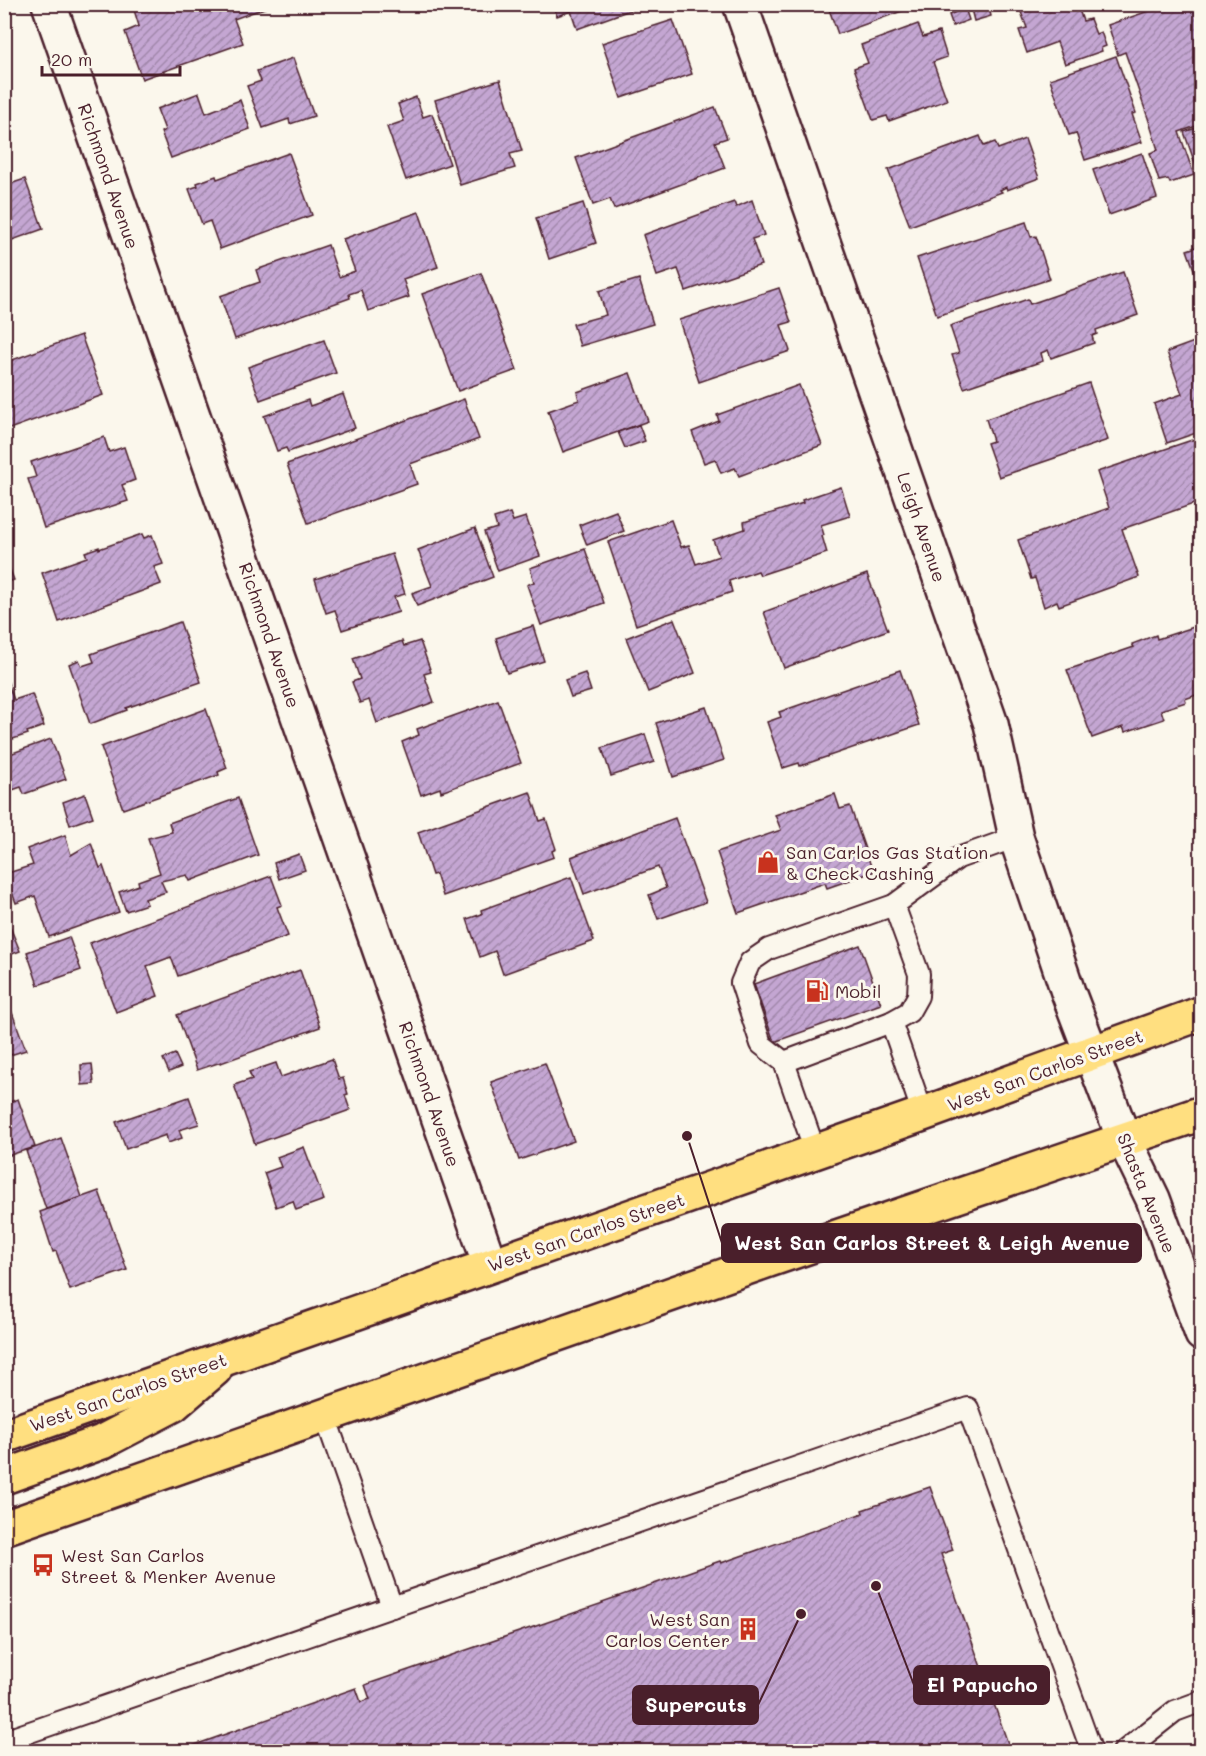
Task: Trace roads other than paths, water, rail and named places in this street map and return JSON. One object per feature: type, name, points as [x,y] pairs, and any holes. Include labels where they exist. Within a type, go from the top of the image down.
[{"type":"main road","name":"West San Carlos Street","points":[[4,1436],[922,1114],[1202,1013]]},
{"type":"main road","points":[[4,1528],[780,1256],[1202,1113]]},
{"type":"main road","points":[[4,1477],[102,1442],[173,1405],[230,1356]]},
{"type":"street","name":"Richmond Avenue","points":[[49,4],[490,1265]]},
{"type":"street","name":"Leigh Avenue","points":[[740,4],[991,724],[1016,837],[1090,1053]]},
{"type":"street","name":"Shasta Avenue","points":[[1090,1053],[1124,1139],[1153,1199],[1202,1334]]},
{"type":"lane","points":[[815,1151],[784,1062],[761,1044],[741,983],[750,962],[769,949],[894,905],[958,858],[1016,837]]},
{"type":"lane","points":[[784,1062],[891,1022],[909,1012],[918,996],[919,974],[894,905]]},
{"type":"lane","points":[[891,1022],[922,1114]]},
{"type":"lane","points":[[4,1741],[968,1408],[1092,1752]]},
{"type":"lane","points":[[325,1416],[392,1607]]},
{"type":"lane","points":[[1123,1752],[1175,1711],[1202,1701]]},
{"type":"place","name":"San Carlos Gas Station & Check Cashing","points":[[768,862]]},
{"type":"place","name":"Mobil","points":[[817,991]]},
{"type":"place","name":"West San Carlos Street & Leigh Avenue","points":[[687,1136]]},
{"type":"place","name":"West San Carlos Street & Menker Avenue","points":[[43,1565]]},
{"type":"place","name":"El Papucho","points":[[876,1586]]},
{"type":"place","name":"Supercuts","points":[[801,1614]]},
{"type":"place","name":"West San Carlos Center","points":[[748,1629]]}]
